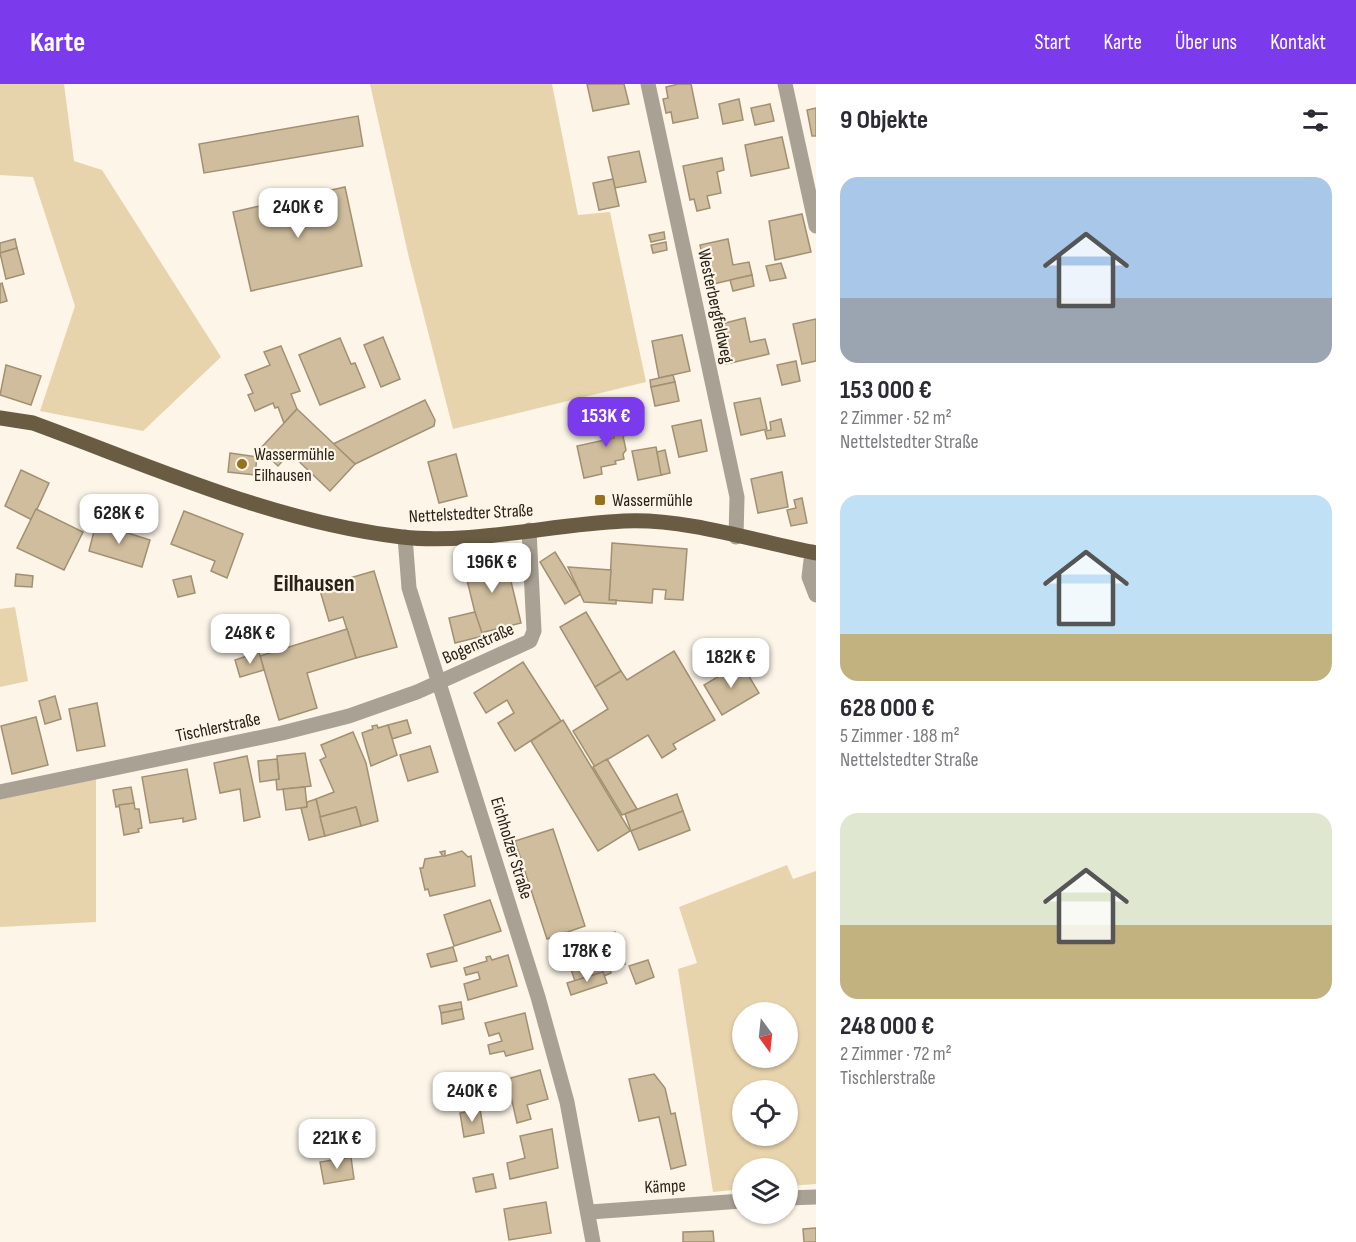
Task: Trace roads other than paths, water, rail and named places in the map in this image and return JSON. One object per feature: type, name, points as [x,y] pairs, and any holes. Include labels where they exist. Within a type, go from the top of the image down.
[{"type":"main road","name":"Nettelstedter Straße","points":[[0,418],[33,423],[257,504],[340,528],[405,537],[454,537],[626,521],[669,523],[814,553]]},
{"type":"street","name":"Westerbergfeldweg","points":[[648,84],[737,497],[736,537]]},
{"type":"street","points":[[785,84],[816,225]]},
{"type":"street","name":"Bogenstraße","points":[[438,683],[530,641],[534,631],[529,530]]},
{"type":"street","name":"Eichholzer Straße","points":[[405,537],[409,588],[538,997],[567,1101],[590,1212],[593,1242]]},
{"type":"street","points":[[814,553],[809,577],[816,595]]},
{"type":"street","name":"Tischlerstraße","points":[[0,792],[282,733],[349,716],[438,683]]},
{"type":"street","points":[[798,1198],[816,1197]]},
{"type":"street","name":"Kämpe","points":[[590,1212],[732,1202]]},
{"type":"place","name":"Wassermühle Eilhausen","points":[[242,464]]},
{"type":"place","name":"Wassermühle","points":[[600,500]]},
{"type":"district","name":"Eilhausen","points":[[314,583]]}]
